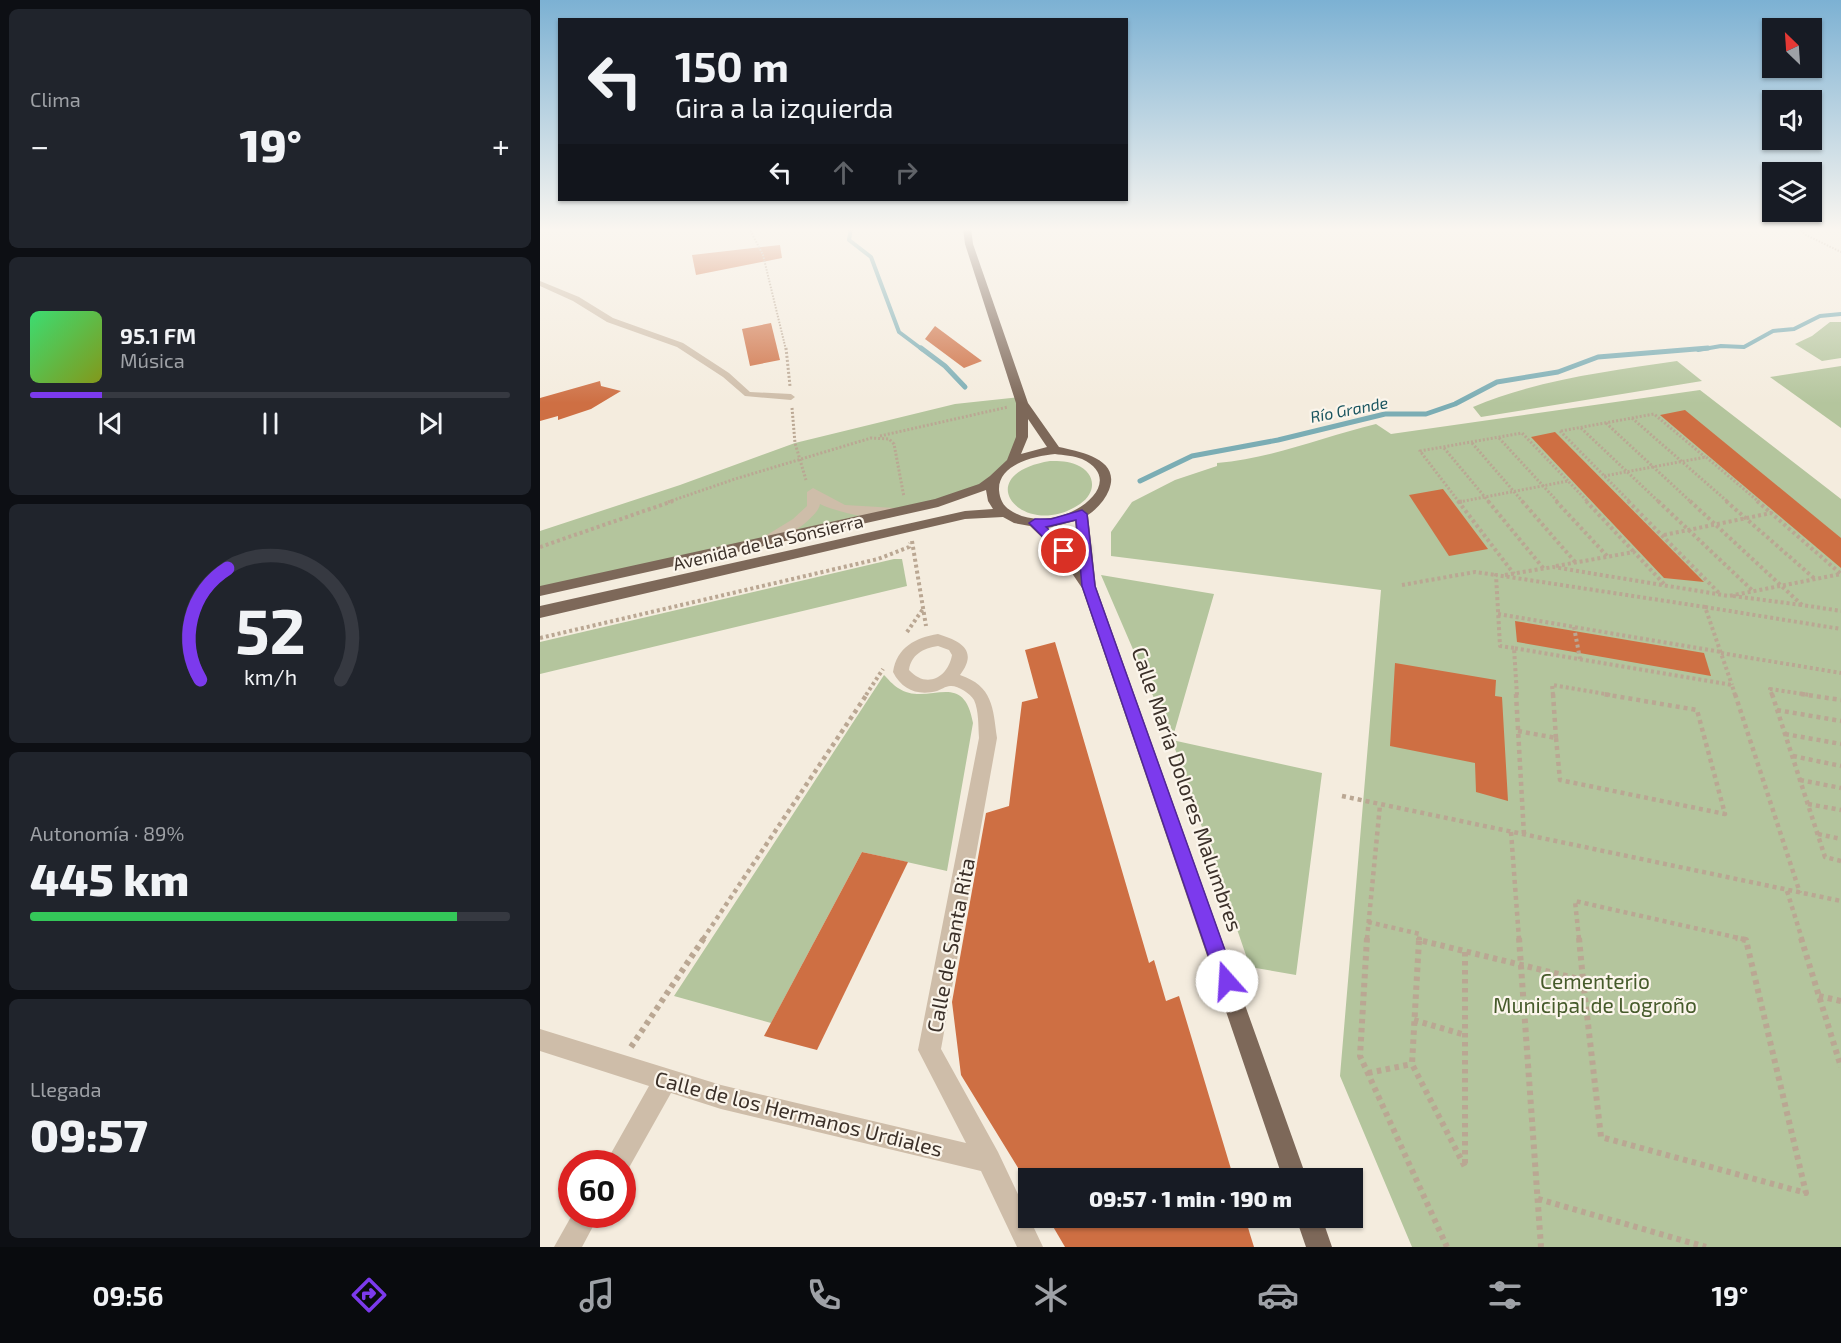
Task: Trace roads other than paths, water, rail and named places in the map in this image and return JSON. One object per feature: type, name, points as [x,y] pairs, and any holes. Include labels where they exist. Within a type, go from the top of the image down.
[{"type":"main road","points":[[983,286],[1022,404],[1055,450]]},
{"type":"main road","points":[[1012,462],[1033,454],[1055,450],[1086,456],[1098,463],[1105,472],[1107,483],[1104,495],[1082,514],[1051,523],[1023,521],[1004,513],[996,505],[992,496],[993,486],[997,477],[1012,462],[1022,437],[1022,404]]},
{"type":"main road","name":"Avenida de La Sonsierra","points":[[540,591],[938,503],[983,487],[997,477]]},
{"type":"main road","name":"Avenida de La Sonsierra","points":[[540,612],[965,515],[1004,513]]},
{"type":"main road","name":"Calle María Dolores Malumbres","points":[[1082,514],[1089,586],[1291,1168]]},
{"type":"main road","name":"Calle María Dolores Malumbres","points":[[1035,523],[1064,551],[1089,586]]},
{"type":"main road","points":[[1312,1228],[1319,1247]]},
{"type":"street","points":[[767,541],[798,522],[814,507],[813,492],[826,503],[841,510],[902,511]]},
{"type":"street","points":[[929,641],[947,641],[959,650],[960,665],[949,679],[929,687],[920,687],[905,679],[902,665],[905,657],[911,650],[929,641]]},
{"type":"street","name":"Calle de Santa Rita","points":[[949,679],[969,683],[982,698],[988,738],[929,1050],[989,1161],[1030,1247]]},
{"type":"street","name":"Calle de los Hermanos Urdiales","points":[[540,1040],[722,1097],[989,1161]]},
{"type":"street","points":[[624,1150],[666,1080]]},
{"type":"street","points":[[567,1247],[578,1228]]},
{"type":"lane","points":[[547,286],[576,299],[610,320],[680,345],[726,375],[748,394],[791,397]]},
{"type":"waterway","name":"Río Grande","points":[[882,286],[899,332],[923,350]]},
{"type":"waterway","name":"Río Grande","points":[[1698,350],[1721,346],[1744,347],[1773,331],[1794,329],[1820,316],[1841,314]]},
{"type":"waterway","name":"Río Grande","points":[[921,348],[945,366],[965,387]]},
{"type":"waterway","name":"Río Grande","points":[[1140,481],[1192,456],[1278,440],[1385,414],[1426,414],[1455,404],[1497,382],[1558,372],[1598,357],[1708,348]]},
{"type":"park label","name":"Cementerio Municipal de Logroño","points":[[1595,992]]}]
